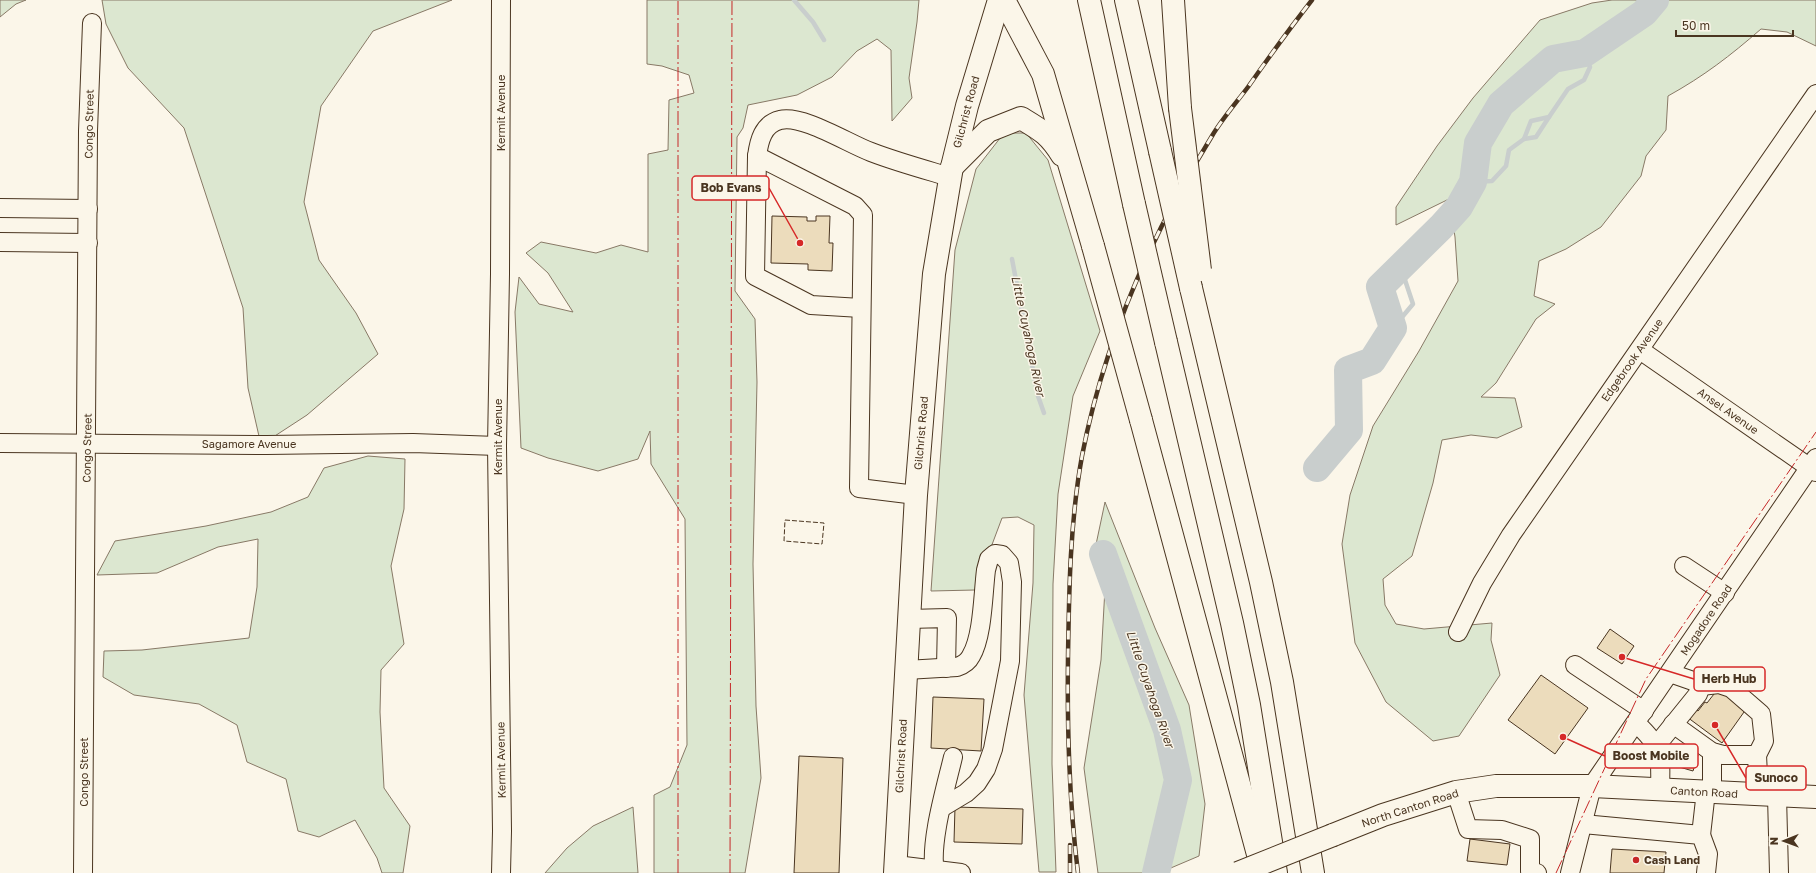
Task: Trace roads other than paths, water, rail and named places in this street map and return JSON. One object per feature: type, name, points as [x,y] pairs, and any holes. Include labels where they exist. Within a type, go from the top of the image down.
[{"type":"main road","name":"Gilchrist Road","points":[[896,869],[916,495],[934,274],[951,172],[967,106],[999,0]]},
{"type":"main road","points":[[1004,0],[1043,74],[1093,246],[1141,420],[1263,873]]},
{"type":"main road","points":[[1089,0],[1134,204],[1234,630],[1249,704],[1276,873]]},
{"type":"main road","points":[[1126,0],[1160,151],[1196,279]]},
{"type":"main road","points":[[1173,0],[1180,108],[1196,279],[1210,369],[1261,582],[1282,682],[1313,873]]},
{"type":"main road","points":[[951,172],[988,131],[1021,118],[1044,131],[1051,138],[1071,169]]},
{"type":"main road","name":"North Canton Road","points":[[1238,873],[1383,815],[1456,792],[1496,786],[1592,786]]},
{"type":"main road","name":"Canton Road","points":[[1592,786],[1816,797]]},
{"type":"street","name":"Kermit Avenue","points":[[501,0],[500,259],[497,446],[502,831],[501,873]]},
{"type":"street","name":"Congo Street","points":[[84,873],[88,131],[92,23]]},
{"type":"street","name":"Edgebrook Avenue","points":[[1458,632],[1482,583],[1511,535],[1816,94]]},
{"type":"street","points":[[861,308],[818,306],[805,303],[755,276],[757,156],[761,136],[772,123],[780,120],[791,119],[804,123],[868,152],[951,172]]},
{"type":"street","points":[[757,156],[856,206],[863,215],[859,488],[916,495]]},
{"type":"street","points":[[0,208],[88,209]]},
{"type":"street","points":[[0,242],[88,243]]},
{"type":"street","name":"Ansel Avenue","points":[[1640,350],[1814,466]]},
{"type":"street","name":"Sagamore Avenue","points":[[0,442],[86,444],[413,443],[497,446]]},
{"type":"street","name":"Mogadore Road","points":[[1570,873],[1592,786],[1725,592],[1814,466]]},
{"type":"street","points":[[906,670],[957,667],[964,664],[971,657],[977,642],[986,570],[989,559],[995,554],[1002,555],[1009,563],[1012,582],[1010,661],[993,749],[986,769],[977,783],[966,793],[941,808]]},
{"type":"street","points":[[1684,566],[1725,592]]},
{"type":"street","points":[[909,619],[947,618],[946,668]]},
{"type":"street","points":[[1575,665],[1640,717],[1656,746],[1660,763],[1660,789]]},
{"type":"street","points":[[1670,673],[1693,681],[1701,686],[1719,684],[1731,688],[1761,714],[1764,742],[1757,755],[1768,795],[1779,873]]},
{"type":"street","points":[[1656,746],[1698,694],[1701,686]]},
{"type":"street","points":[[1674,724],[1712,752],[1723,755],[1757,755]]},
{"type":"street","points":[[1706,873],[1708,854],[1701,835],[1709,791],[1712,752]]},
{"type":"street","points":[[935,871],[934,849],[941,808],[953,757]]},
{"type":"street","points":[[1456,792],[1468,829],[1502,830],[1530,839],[1530,871],[1537,873]]},
{"type":"street","points":[[1583,824],[1701,835]]},
{"type":"street","points":[[896,869],[961,873]]},
{"type":"waterway","points":[[794,0],[813,22],[824,40]]},
{"type":"waterway","name":"Little Cuyahoga River","points":[[1317,468],[1349,430],[1348,370],[1372,361],[1393,328],[1380,287],[1441,227],[1459,207],[1473,182],[1478,143],[1501,104],[1553,59],[1585,53],[1644,13],[1655,0]]},
{"type":"waterway","name":"Little Cuyahoga River","points":[[1473,182],[1492,181],[1506,166],[1509,150],[1524,139],[1531,121],[1549,117],[1568,89],[1584,80],[1590,67],[1585,53]]},
{"type":"waterway","name":"Little Cuyahoga River","points":[[1524,139],[1536,137],[1549,117]]},
{"type":"waterway","name":"Little Cuyahoga River","points":[[1012,259],[1038,396],[1044,413]]},
{"type":"waterway","name":"Little Cuyahoga River","points":[[1393,328],[1413,304],[1401,268]]},
{"type":"waterway","name":"Little Cuyahoga River","points":[[1103,554],[1104,559]]},
{"type":"waterway","name":"Little Cuyahoga River","points":[[1103,554],[1167,730],[1178,780],[1156,873]]},
{"type":"railway","points":[[1078,873],[1072,819],[1068,738],[1069,607],[1075,506],[1082,456],[1091,414],[1103,372],[1132,290],[1169,212],[1216,130],[1312,0]]},
{"type":"railway","points":[[1070,845],[1070,873]]},
{"type":"place","name":"Bob Evans","points":[[800,243]]},
{"type":"place","name":"Herb Hub","points":[[1622,657]]},
{"type":"place","name":"Sunoco","points":[[1715,725]]},
{"type":"place","name":"Boost Mobile","points":[[1563,737]]},
{"type":"place","name":"Cash Land","points":[[1636,860]]}]
